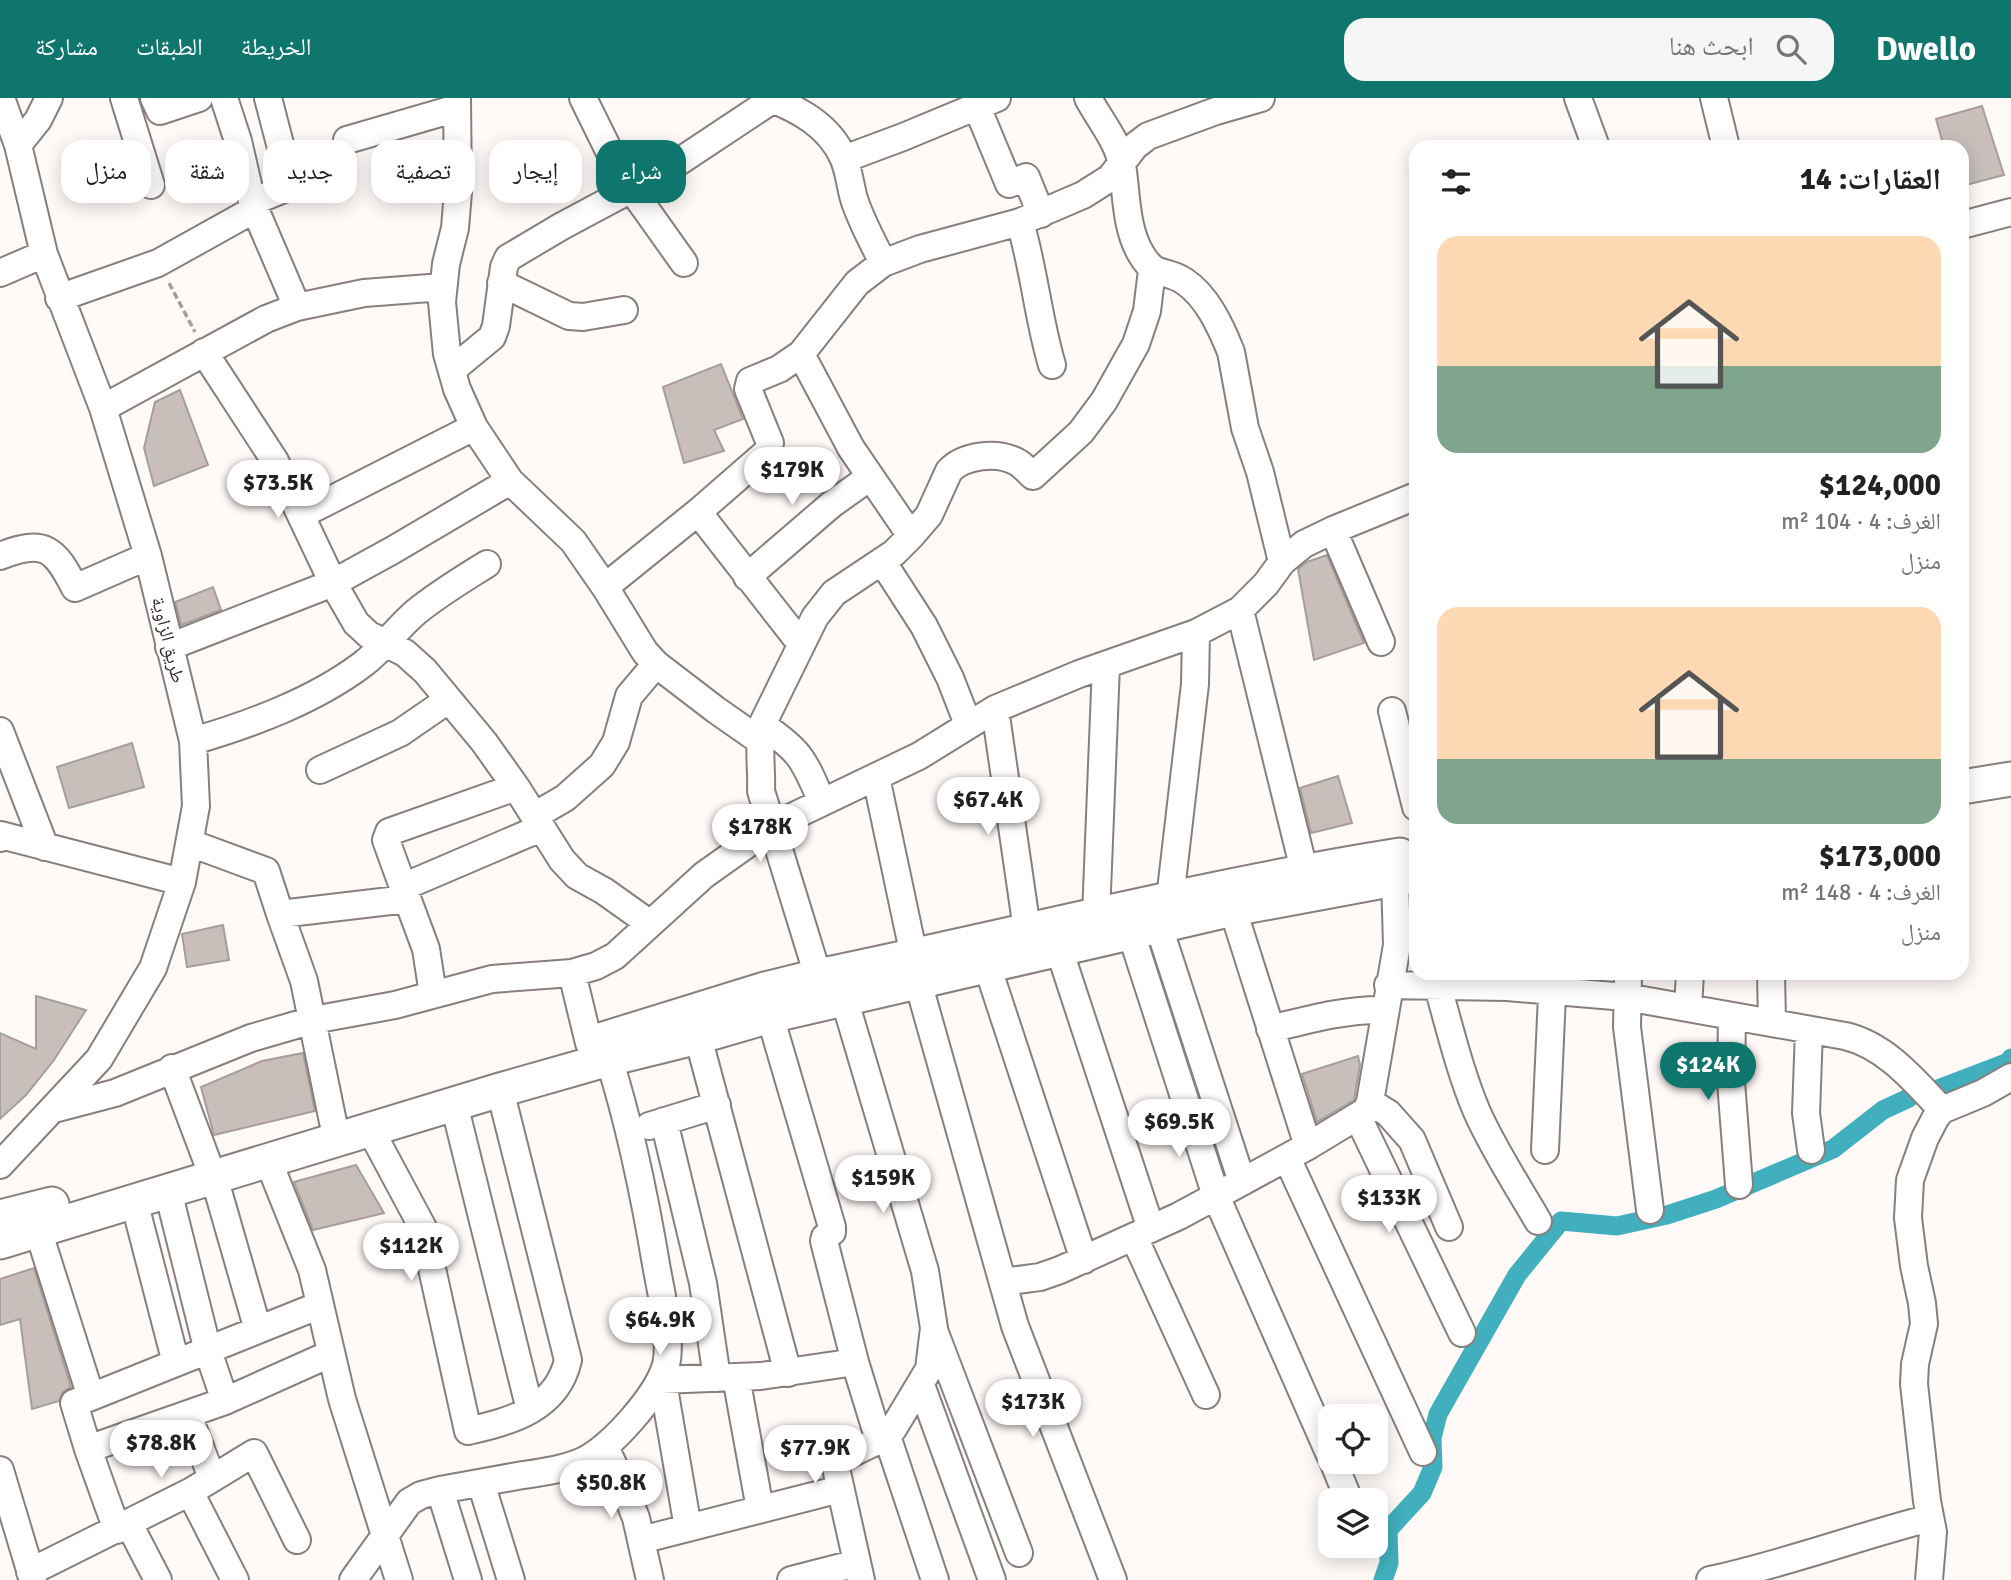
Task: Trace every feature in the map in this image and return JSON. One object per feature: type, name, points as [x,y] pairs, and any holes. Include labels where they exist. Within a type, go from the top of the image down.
[{"type":"main road","points":[[1969,764],[2011,757]]},
{"type":"main road","points":[[1969,786],[2011,779]]},
{"type":"main road","points":[[0,1217],[210,1169],[268,1160],[454,1104],[765,989],[818,976],[916,969],[1039,945],[1153,920],[1229,898],[1304,870],[1409,853]]},
{"type":"main road","points":[[1229,898],[1405,877]]},
{"type":"main road","points":[[1039,945],[1096,916],[1153,920]]},
{"type":"main road","points":[[599,1051],[698,1038],[770,1016],[844,998],[916,969]]},
{"type":"main road","points":[[0,1242],[169,1191],[210,1169],[333,1122],[514,1080]]},
{"type":"street","name":"طريق الزاوية","points":[[1,98],[18,145],[44,254],[103,408],[148,556],[193,741],[196,806],[182,882],[153,968],[99,1059],[54,1110],[5,1156]]},
{"type":"street","points":[[18,145],[38,120],[49,98]]},
{"type":"street","points":[[124,98],[137,140]]},
{"type":"street","points":[[154,98],[160,111],[199,98]]},
{"type":"street","points":[[223,98],[238,141],[253,206],[298,307]]},
{"type":"street","points":[[59,298],[158,263],[291,186],[268,98]]},
{"type":"street","points":[[583,98],[602,140]]},
{"type":"street","points":[[686,158],[772,98],[794,108],[821,127],[845,159],[857,207],[883,263]]},
{"type":"street","points":[[1088,98],[1115,145],[1122,163],[1130,225],[1139,251],[1152,270],[1181,279],[1192,286],[1207,305],[1226,340],[1231,352],[1245,428],[1260,472],[1282,562]]},
{"type":"street","points":[[606,587],[698,512],[770,447],[748,389],[750,381],[779,369],[801,354],[857,283],[883,263],[920,249],[1030,218],[1100,186],[1110,178],[1139,141],[1216,111],[1261,98]]},
{"type":"street","points":[[1578,98],[1593,140]]},
{"type":"street","points":[[1714,98],[1724,140]]},
{"type":"street","points":[[347,139],[457,103],[458,192],[455,228],[443,287],[444,339],[452,370],[474,427],[510,481],[573,541],[606,587],[645,652],[656,664],[761,733],[795,749],[806,764],[822,802]]},
{"type":"street","points":[[845,159],[976,103],[1009,184],[1026,177],[1030,218],[1028,251],[1041,328],[1052,365]]},
{"type":"street","points":[[452,370],[492,337],[504,267],[508,258],[607,203]]},
{"type":"street","points":[[640,203],[684,263]]},
{"type":"street","points":[[1969,223],[2011,212]]},
{"type":"street","points":[[0,273],[44,254]]},
{"type":"street","points":[[818,976],[761,791],[761,733],[801,644],[815,617],[834,593],[882,561],[911,536],[929,514],[954,465],[992,455],[1018,462],[1033,476],[1081,432],[1104,401],[1136,344],[1147,311],[1152,270]]},
{"type":"street","points":[[501,283],[569,316],[583,317],[624,310]]},
{"type":"street","points":[[103,408],[266,319],[298,307],[364,293],[443,287]]},
{"type":"street","points":[[204,352],[275,461],[333,583],[356,623],[369,635],[405,653],[425,671],[484,742],[562,860],[577,876],[604,891],[649,923]]},
{"type":"street","points":[[801,354],[827,405],[870,477],[911,536]]},
{"type":"street","points":[[301,515],[474,427]]},
{"type":"street","points":[[747,577],[832,504],[870,477]]},
{"type":"street","points":[[169,647],[333,583],[510,481]]},
{"type":"street","points":[[54,1110],[115,1093],[251,1038],[313,1020],[395,1005],[492,979],[572,973],[596,966],[615,956],[704,875],[773,826],[919,756],[995,709],[1196,633],[1240,610],[1266,584],[1282,562],[1304,544],[1409,499]]},
{"type":"street","points":[[698,512],[801,644]]},
{"type":"street","points":[[1333,530],[1381,642]]},
{"type":"street","points":[[0,556],[30,547],[46,549],[62,562],[75,588],[148,556]]},
{"type":"street","points":[[882,561],[924,626],[968,724]]},
{"type":"street","points":[[193,741],[238,727],[315,693],[348,675],[387,643],[416,612],[487,564]]},
{"type":"street","points":[[1240,610],[1304,870]]},
{"type":"street","points":[[1196,633],[1195,684],[1153,920],[1216,1196],[1318,1428]]},
{"type":"street","points":[[280,914],[405,893],[537,822],[603,765],[616,742],[629,696],[656,664]]},
{"type":"street","points":[[1096,916],[1106,665]]},
{"type":"street","points":[[320,770],[401,733],[448,700]]},
{"type":"street","points":[[995,709],[1039,945],[1143,1233],[1206,1395]]},
{"type":"street","points":[[1392,711],[1409,779]]},
{"type":"street","points":[[0,731],[45,847]]},
{"type":"street","points":[[876,777],[916,969],[1015,1326],[1114,1580]]},
{"type":"street","points":[[433,994],[426,949],[386,840],[389,832],[516,787]]},
{"type":"street","points":[[0,838],[1,835],[182,882]]},
{"type":"street","points":[[190,843],[266,871],[304,981],[333,1122]]},
{"type":"street","points":[[1405,877],[1397,945],[1364,1110],[1462,1333]]},
{"type":"street","points":[[1229,898],[1270,1029],[1297,1152],[1423,1452]]},
{"type":"street","points":[[1153,920],[1241,1182]]},
{"type":"street","points":[[983,954],[1084,1260]]},
{"type":"street","points":[[353,1580],[409,1502],[421,1495],[440,1490],[554,1470],[583,1461],[605,1447],[660,1380],[668,1347],[661,1291],[631,1132],[572,973]]},
{"type":"street","points":[[1688,1008],[1689,980]]},
{"type":"street","points":[[1771,980],[1772,1023]]},
{"type":"street","points":[[1270,1029],[1311,1018],[1371,1010],[1386,998],[1438,987],[1507,987],[1553,981],[1627,985],[1688,1008],[1860,1039],[1877,1049],[1906,1074],[1942,1110]]},
{"type":"street","points":[[1545,1150],[1553,981]]},
{"type":"street","points":[[1627,985],[1627,1027],[1650,1210]]},
{"type":"street","points":[[1438,987],[1462,1073],[1477,1112],[1538,1221]]},
{"type":"street","points":[[844,998],[925,1271],[933,1328],[1018,1553]]},
{"type":"street","points":[[770,1016],[832,1227],[832,1232],[824,1241],[855,1362],[935,1580]]},
{"type":"street","points":[[1732,1016],[1731,1083],[1739,1185]]},
{"type":"street","points":[[1809,1030],[1806,1113],[1811,1150]]},
{"type":"street","points":[[698,1038],[788,1373]]},
{"type":"street","points":[[172,1068],[210,1169],[258,1330]]},
{"type":"street","points":[[1929,1580],[1933,1548],[1914,1384],[1915,1364],[1924,1324],[1908,1218],[1910,1180],[1930,1125],[1942,1110],[1983,1093],[2011,1077]]},
{"type":"street","points":[[370,1129],[424,1228],[468,1431],[511,1420],[553,1393],[565,1374],[568,1360],[514,1080]]},
{"type":"street","points":[[454,1104],[530,1410]]},
{"type":"street","points":[[631,1132],[717,1105]]},
{"type":"street","points":[[1003,1282],[1040,1277],[1143,1233],[1297,1152],[1364,1110],[1388,1113],[1412,1140],[1449,1227]]},
{"type":"street","points":[[664,1121],[760,1509]]},
{"type":"street","points":[[268,1160],[303,1245],[351,1433],[399,1580]]},
{"type":"street","points":[[169,1191],[208,1350],[225,1401]]},
{"type":"street","points":[[134,1202],[176,1363]]},
{"type":"street","points":[[37,1230],[91,1397]]},
{"type":"street","points":[[159,1580],[123,1527],[88,1449],[74,1403],[320,1305]]},
{"type":"street","points":[[791,1580],[859,1572],[836,1468],[840,1459],[883,1438],[921,1385],[929,1369],[933,1328]]},
{"type":"street","points":[[88,1449],[225,1401],[330,1354]]},
{"type":"street","points":[[660,1380],[788,1373],[855,1362]]},
{"type":"street","points":[[660,1380],[666,1394],[688,1528]]},
{"type":"street","points":[[921,1385],[992,1580]]},
{"type":"street","points":[[188,1415],[201,1485],[235,1580]]},
{"type":"street","points":[[605,1447],[623,1485],[641,1540],[650,1580]]},
{"type":"street","points":[[0,1470],[32,1576],[201,1485],[254,1453],[297,1540]]},
{"type":"street","points":[[481,1483],[511,1580]]},
{"type":"street","points":[[641,1540],[840,1489]]},
{"type":"street","points":[[440,1490],[468,1580]]},
{"type":"street","points":[[1710,1580],[1745,1573],[1871,1533],[1930,1518]]},
{"type":"path","points":[[158,263],[188,316],[204,352]]},
{"type":"building","points":[[1982,106],[2004,175],[1969,184],[1969,140],[1942,140],[1936,119]]},
{"type":"building","points":[[721,364],[743,419],[714,430],[724,451],[684,463],[663,387]]},
{"type":"building","points":[[180,390],[208,465],[154,486],[144,448],[155,402]]},
{"type":"building","points":[[1327,555],[1364,643],[1314,660],[1298,569],[1307,562]]},
{"type":"building","points":[[213,587],[221,610],[181,625],[175,602]]},
{"type":"building","points":[[132,743],[144,787],[69,808],[57,767]]},
{"type":"building","points":[[1338,776],[1352,823],[1311,833],[1300,788]]},
{"type":"building","points":[[223,925],[229,960],[187,967],[182,934]]},
{"type":"building","points":[[36,996],[86,1010],[54,1060],[26,1095],[0,1119],[0,1033],[36,1049]]},
{"type":"building","points":[[303,1053],[315,1111],[214,1135],[201,1087],[262,1061]]},
{"type":"building","points":[[1358,1056],[1360,1065],[1354,1100],[1317,1122],[1302,1074]]},
{"type":"building","points":[[356,1165],[384,1213],[313,1230],[294,1182]]},
{"type":"building","points":[[34,1268],[71,1387],[63,1392],[59,1401],[32,1409],[20,1319],[0,1325],[0,1279]]},
{"type":"waterway","points":[[1933,1091],[2009,1062],[2011,1058]]},
{"type":"waterway","points":[[1383,1580],[1389,1563],[1388,1530],[1422,1493],[1433,1467],[1432,1438],[1438,1414],[1517,1275],[1561,1221],[1617,1226],[1667,1215],[1716,1199],[1833,1149],[1883,1110],[1909,1098]]}]
